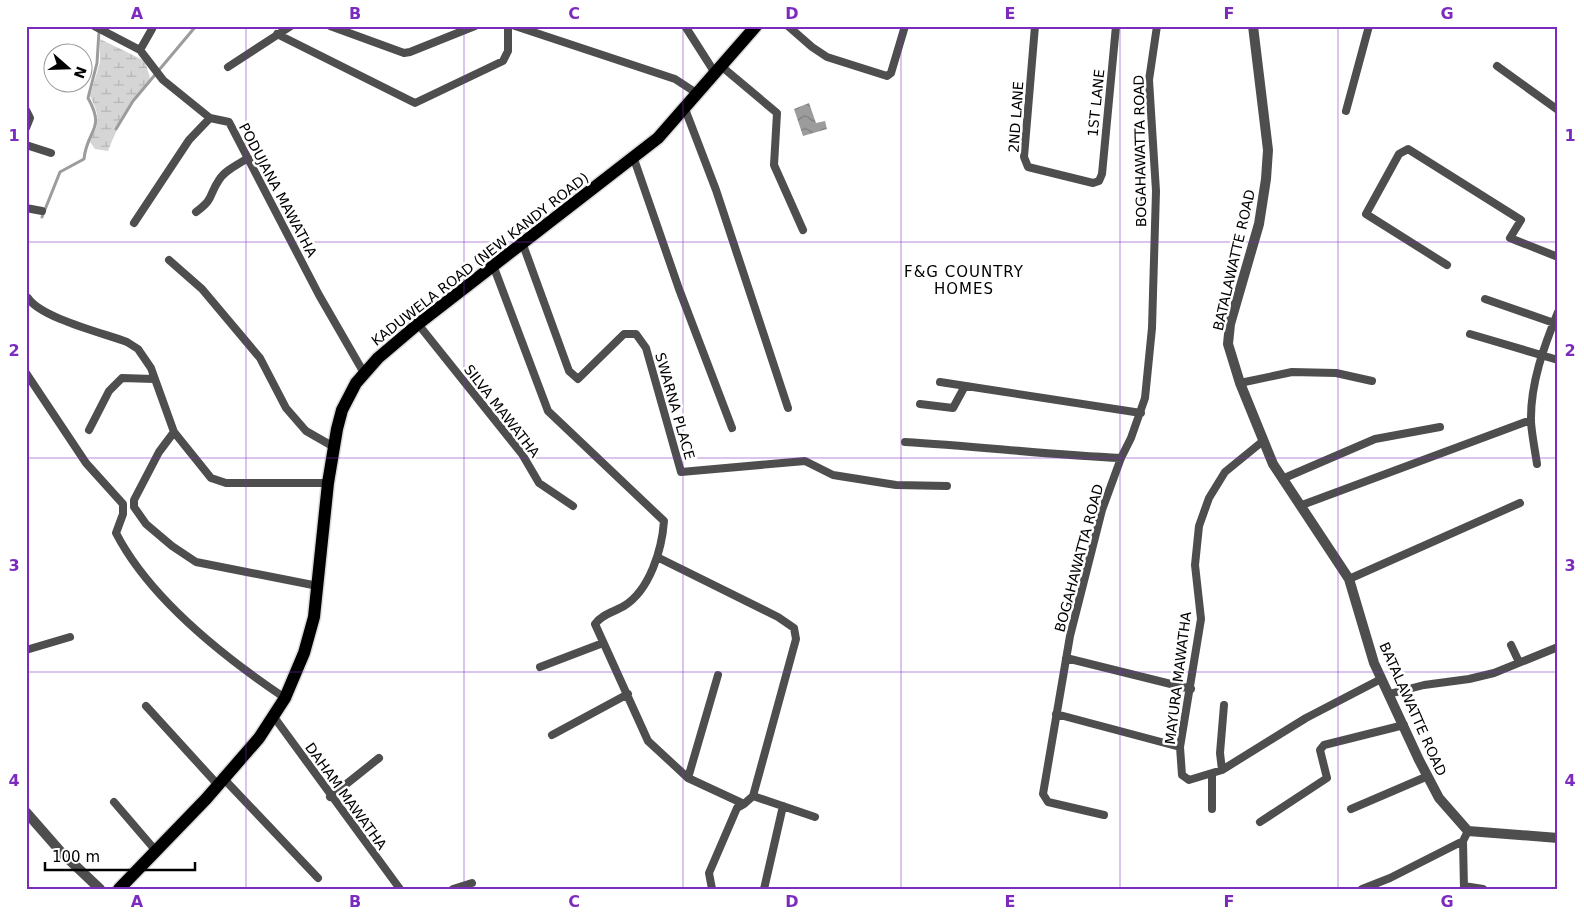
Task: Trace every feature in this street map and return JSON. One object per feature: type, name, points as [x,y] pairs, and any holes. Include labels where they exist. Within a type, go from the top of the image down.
[{"type":"main road","name":"KADUWELA ROAD (NEW KANDY ROAD)","points":[[119,889],[221,782],[259,738],[285,698],[304,653],[314,617],[328,483],[342,410],[348,396],[364,373],[418,324],[522,242],[634,159],[658,138],[756,26]]},
{"type":"street","points":[[94,26],[140,50],[163,80],[210,118],[189,140],[134,223]]},
{"type":"street","points":[[228,67],[291,26]]},
{"type":"street","points":[[330,26],[341,28],[404,53],[475,26]]},
{"type":"street","points":[[277,34],[415,103],[503,62],[508,51],[508,26]]},
{"type":"street","points":[[516,26],[675,78],[698,94]]},
{"type":"street","points":[[685,26],[718,70],[777,113],[774,165],[803,230]]},
{"type":"street","points":[[788,26],[812,47],[827,57],[887,76],[891,73],[905,26]]},
{"type":"street","name":"2ND LANE","points":[[1035,26],[1024,157],[1028,167],[1093,183],[1099,181]]},
{"type":"street","name":"1ST LANE","points":[[1099,181],[1102,174],[1116,26]]},
{"type":"street","name":"BOGAHAWATTA ROAD","points":[[1104,815],[1044,799],[1042,794],[1066,658],[1102,510],[1121,458],[1141,413],[1149,363],[1152,328],[1156,191],[1150,80],[1157,26]]},
{"type":"street","name":"BATALAWATTE ROAD","points":[[1253,26],[1268,150],[1266,179],[1259,224],[1230,324],[1228,344],[1240,383],[1263,441],[1282,479],[1302,505],[1349,579],[1374,663],[1428,776],[1440,798],[1468,831]]},
{"type":"street","points":[[1346,111],[1369,26]]},
{"type":"street","points":[[140,50],[152,29]]},
{"type":"street","points":[[1497,66],[1558,110]]},
{"type":"street","points":[[685,109],[716,190],[788,408]]},
{"type":"street","points":[[26,110],[30,118],[26,128]]},
{"type":"street","name":"PODUJANA MAWATHA","points":[[210,118],[229,122],[319,295],[364,373]]},
{"type":"street","points":[[26,145],[51,153]]},
{"type":"street","points":[[1446,265],[1366,214],[1399,154],[1408,149],[1521,220],[1510,238],[1558,258]]},
{"type":"street","points":[[196,212],[210,202],[219,180],[248,158]]},
{"type":"street","points":[[634,159],[679,290],[732,428]]},
{"type":"street","points":[[26,208],[42,211]]},
{"type":"street","name":"SWARNA PLACE","points":[[522,242],[569,371],[578,379],[624,334],[636,334],[646,348],[681,472],[806,461],[833,475],[896,485],[948,486]]},
{"type":"street","points":[[169,260],[202,289],[260,358],[286,408],[306,431],[334,447]]},
{"type":"street","points":[[493,265],[548,411],[664,521],[663,535],[657,557],[642,588],[626,605],[599,618],[595,624],[617,668],[648,741],[688,778],[744,804]]},
{"type":"street","points":[[28,298],[32,304],[49,313],[127,342],[138,349],[151,368],[174,432],[211,478],[217,481],[328,483]]},
{"type":"street","points":[[1485,299],[1554,323]]},
{"type":"street","points":[[1537,464],[1531,420],[1535,382],[1558,312]]},
{"type":"street","name":"SILVA MAWATHA","points":[[418,324],[522,454],[539,483],[573,506]]},
{"type":"street","points":[[1470,334],[1558,360]]},
{"type":"street","points":[[1240,383],[1292,372],[1336,373],[1372,381]]},
{"type":"street","points":[[26,373],[86,463],[123,504],[124,514],[116,533],[126,552],[179,614],[243,670],[285,698]]},
{"type":"street","points":[[89,430],[109,391],[122,378],[154,379]]},
{"type":"street","points":[[940,382],[1141,413]]},
{"type":"street","points":[[920,404],[953,408],[965,386]]},
{"type":"street","points":[[1302,505],[1531,420]]},
{"type":"street","points":[[1282,479],[1375,439],[1440,427]]},
{"type":"street","points":[[174,432],[159,452],[134,500],[134,507],[146,524],[172,546],[196,562],[318,586]]},
{"type":"street","name":"MAYURA MAWATHA","points":[[1263,441],[1225,472],[1209,498],[1199,526],[1195,564],[1201,619],[1180,747],[1184,779],[1212,774],[1222,770],[1306,718],[1381,679]]},
{"type":"street","points":[[905,442],[969,446],[1044,454],[1121,458]]},
{"type":"street","points":[[1349,579],[1520,503]]},
{"type":"street","points":[[657,557],[778,617],[794,628],[796,639],[753,796],[736,808],[709,873],[712,889]]},
{"type":"street","points":[[26,650],[70,637]]},
{"type":"street","points":[[540,668],[604,643]]},
{"type":"street","points":[[1511,645],[1519,662]]},
{"type":"street","points":[[1389,694],[1424,685],[1469,679],[1494,673],[1558,647]]},
{"type":"street","points":[[1066,658],[1191,689]]},
{"type":"street","points":[[688,778],[718,675]]},
{"type":"street","points":[[552,735],[628,694]]},
{"type":"street","points":[[1222,770],[1220,753],[1224,705]]},
{"type":"street","points":[[146,706],[318,878]]},
{"type":"street","points":[[1056,714],[1180,747]]},
{"type":"street","name":"DAHAM MAWATHA","points":[[274,717],[330,796],[400,889]]},
{"type":"street","points":[[1260,822],[1327,778],[1320,750],[1324,745],[1404,725]]},
{"type":"street","points":[[330,796],[379,758]]},
{"type":"street","points":[[1212,774],[1212,809]]},
{"type":"street","points":[[1351,809],[1428,776]]},
{"type":"street","points":[[753,796],[815,817]]},
{"type":"street","points":[[114,802],[156,850]]},
{"type":"street","points":[[764,889],[783,806]]},
{"type":"street","points":[[26,812],[61,852],[100,889]]},
{"type":"street","points":[[1483,889],[1464,887],[1463,841],[1468,831],[1558,838]]},
{"type":"street","points":[[1362,889],[1390,878],[1463,841]]},
{"type":"street","points":[[453,889],[472,883]]},
{"type":"green space","points":[[100,39],[145,61],[150,78],[126,113],[108,151],[95,149],[90,142],[98,119],[90,96],[100,62]]},
{"type":"water","points":[[809,103],[816,123],[825,121],[827,129],[803,136],[794,109]]},
{"type":"waterway","points":[[116,129],[133,101],[196,26]]},
{"type":"waterway","points":[[42,217],[60,172],[84,159],[88,141],[94,129],[95,117],[88,98],[97,63],[99,31]]},
{"type":"district","name":"F&G COUNTRY HOMES","points":[[964,280]]}]
